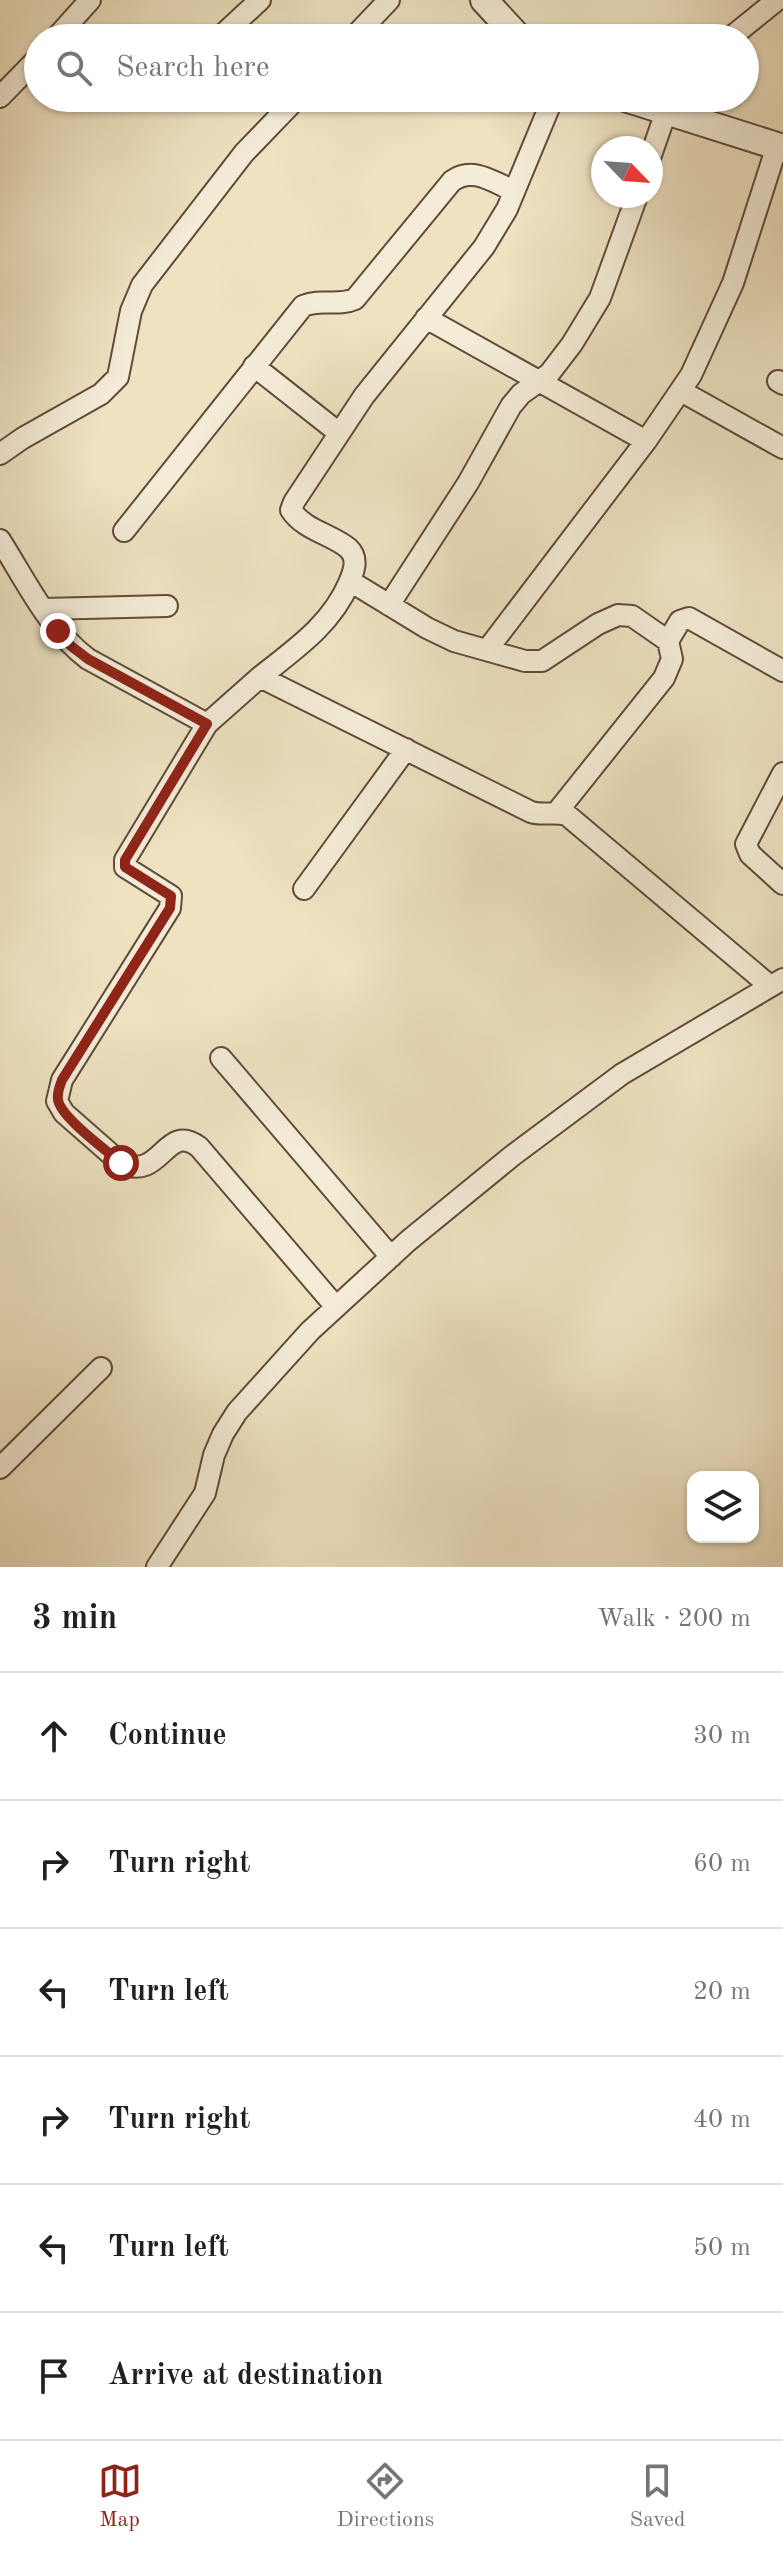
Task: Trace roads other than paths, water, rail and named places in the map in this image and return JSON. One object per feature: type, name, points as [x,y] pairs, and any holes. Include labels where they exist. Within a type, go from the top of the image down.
[{"type":"street","points":[[69,24],[90,0]]},
{"type":"street","points":[[234,24],[260,0]]},
{"type":"street","points":[[366,24],[389,0]]},
{"type":"street","points":[[484,0],[506,24]]},
{"type":"street","points":[[747,24],[777,0]]},
{"type":"street","points":[[0,97],[24,72]]},
{"type":"street","points":[[0,454],[101,394],[118,377],[131,311],[142,285],[244,153],[284,112]]},
{"type":"street","points":[[336,1307],[191,1141],[183,1139],[175,1142],[149,1164],[138,1168],[128,1166],[64,1113],[57,1101],[62,1080],[170,908],[171,896],[132,874],[125,867],[125,860],[207,724],[330,618],[350,581],[355,561],[351,550],[300,521],[291,510],[294,502],[364,396],[484,247],[514,191],[547,112]]},
{"type":"street","points":[[650,112],[651,136]]},
{"type":"street","points":[[487,650],[681,391],[713,332],[733,283],[780,147],[674,112]]},
{"type":"street","points":[[124,531],[303,306],[313,301],[344,304],[355,299],[460,175],[477,175],[514,191]]},
{"type":"street","points":[[389,605],[460,495],[511,406],[521,394],[558,365],[600,298],[633,208]]},
{"type":"street","points":[[426,318],[646,441]]},
{"type":"street","points":[[254,366],[339,433]]},
{"type":"street","points":[[681,391],[783,448]]},
{"type":"street","points":[[0,540],[71,646],[88,659],[207,724]]},
{"type":"street","points":[[350,581],[454,641],[525,661],[542,661],[618,615],[632,616],[668,641],[672,659],[664,678],[557,812]]},
{"type":"street","points":[[44,609],[167,606]]},
{"type":"street","points":[[668,641],[680,621],[689,618],[783,671]]},
{"type":"street","points":[[157,1567],[205,1493],[214,1455],[237,1412],[310,1331],[391,1257],[512,1156],[622,1074],[776,983],[576,821],[557,812],[537,815],[260,677]]},
{"type":"street","points":[[304,889],[406,749]]},
{"type":"street","points":[[783,773],[746,844],[750,854],[783,884]]},
{"type":"street","points":[[221,1058],[391,1257]]},
{"type":"street","points":[[0,1468],[101,1368]]}]
